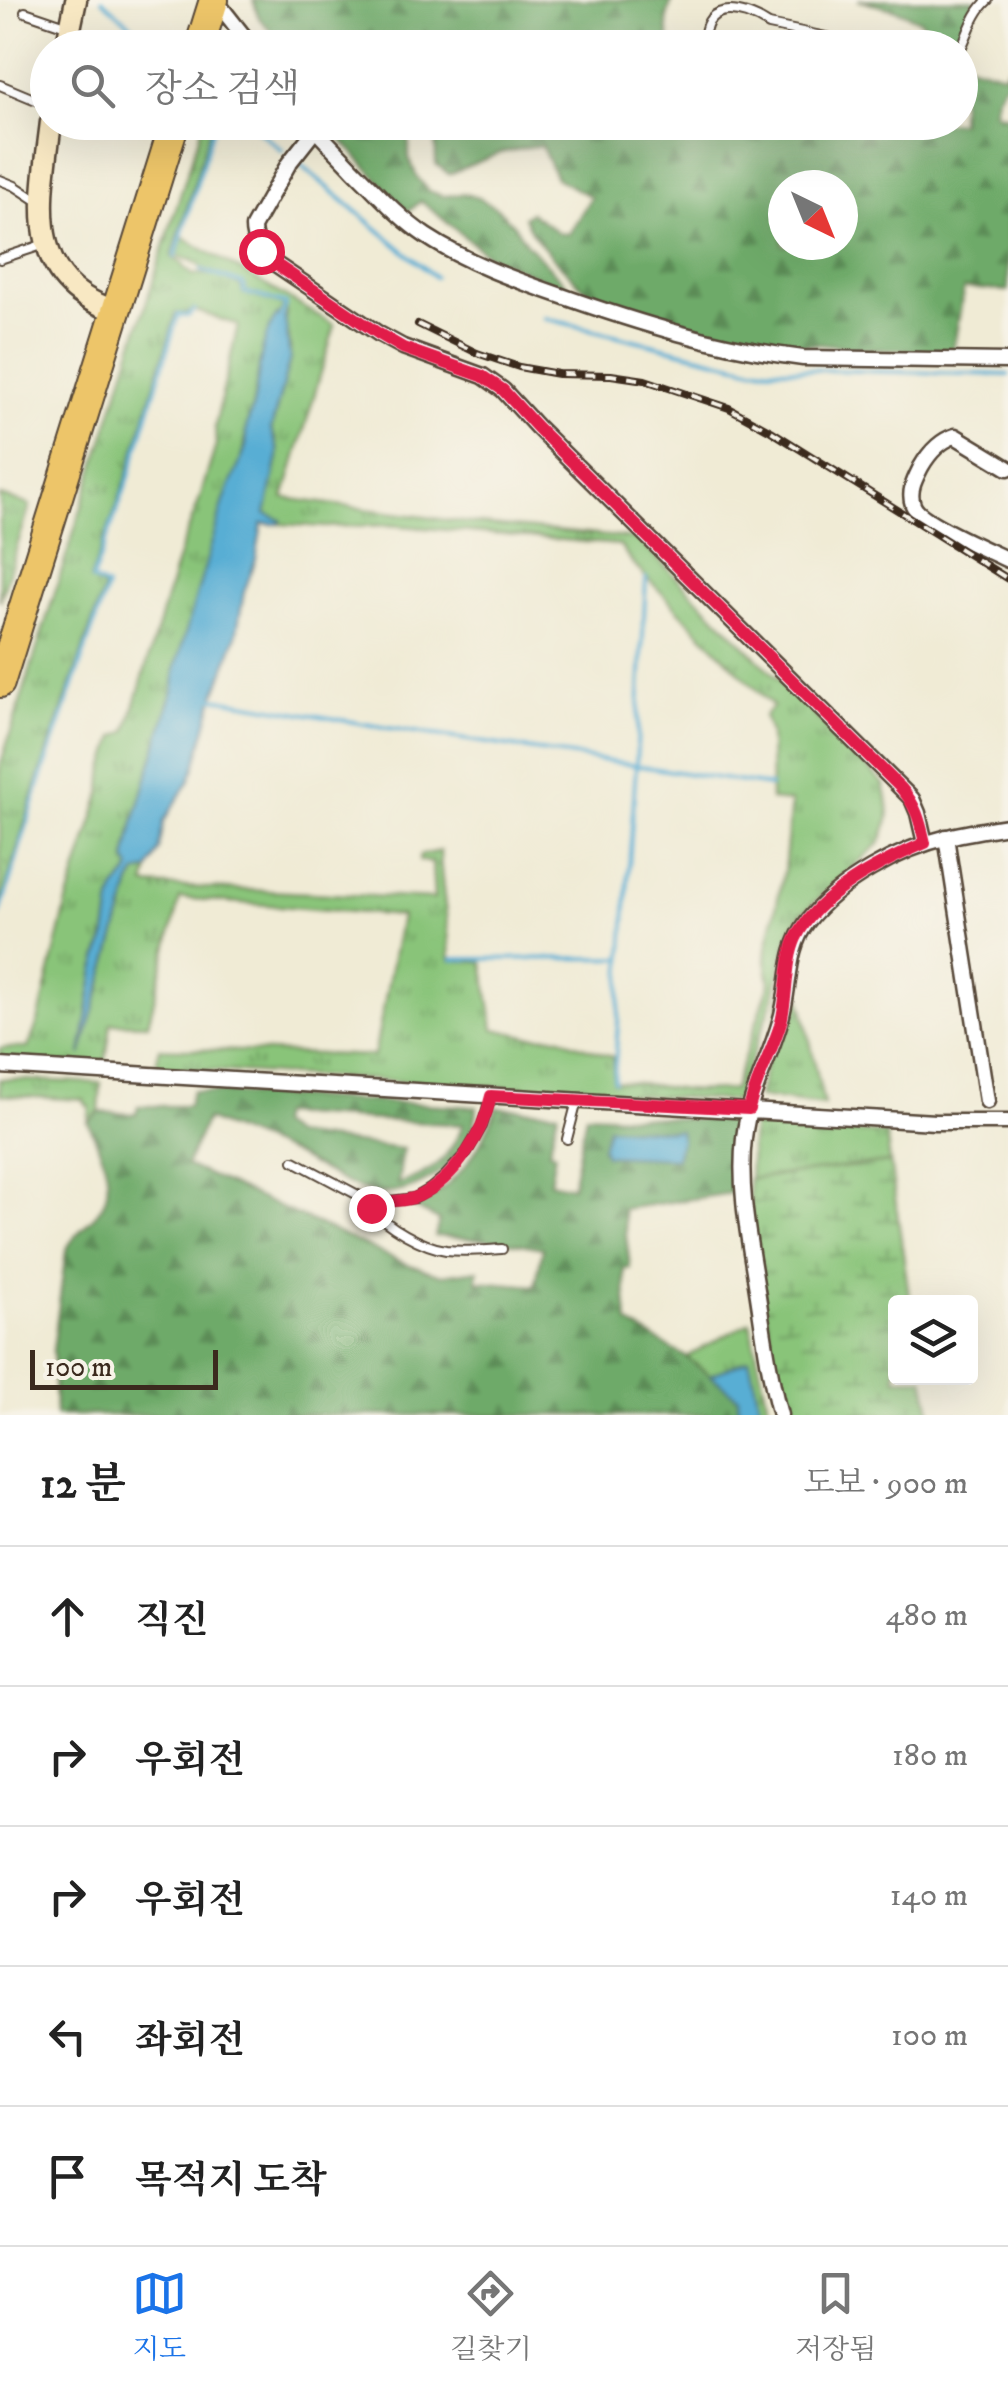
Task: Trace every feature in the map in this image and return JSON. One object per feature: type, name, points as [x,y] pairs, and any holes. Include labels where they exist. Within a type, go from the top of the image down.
[{"type":"highway","points":[[205,30],[215,0]]},
{"type":"highway","points":[[0,683],[169,140]]},
{"type":"street","points":[[70,30],[76,0]]},
{"type":"street","points":[[215,0],[238,30]]},
{"type":"street","points":[[49,140],[42,203],[45,244],[64,277],[78,292],[97,305],[117,311]]},
{"type":"street","points":[[305,140],[253,227],[253,235],[268,259],[403,348],[482,376],[503,390],[912,799],[925,843]]},
{"type":"street","points":[[326,140],[378,194],[441,246],[505,276],[598,309],[704,341],[777,355],[1008,361]]},
{"type":"street","points":[[1008,468],[955,436],[931,452],[911,494],[917,512],[1008,560]]},
{"type":"street","points":[[780,1415],[762,1320],[742,1172],[753,1091],[780,1023],[796,938],[818,909],[843,888],[898,854],[946,837],[1008,826]]},
{"type":"street","points":[[946,837],[987,1101]]},
{"type":"street","points":[[0,1066],[935,1122],[1008,1122]]},
{"type":"lane","points":[[971,30],[974,16],[988,0]]},
{"type":"lane","points":[[705,30],[713,14],[732,10],[789,30]]},
{"type":"lane","points":[[25,12],[55,30]]},
{"type":"lane","points":[[0,86],[30,97]]},
{"type":"lane","points":[[0,180],[42,203]]},
{"type":"lane","points":[[0,270],[2,258],[45,244]]},
{"type":"lane","points":[[294,1161],[372,1203],[415,1198],[445,1176],[475,1140],[491,1096]]},
{"type":"lane","points":[[567,1139],[577,1101]]},
{"type":"lane","points":[[372,1203],[371,1208],[388,1225],[438,1248],[502,1249]]},
{"type":"green space","points":[[253,0],[673,0],[668,30],[270,30],[259,18]]},
{"type":"green space","points":[[858,0],[975,0],[965,30],[925,30],[922,21]]},
{"type":"green space","points":[[1008,66],[1008,81],[996,98],[994,112],[1008,115],[1008,291],[964,288],[953,351],[822,344],[782,346],[734,338],[589,293],[559,264],[524,217],[530,212],[559,233],[569,234],[591,197],[556,178],[541,145],[500,153],[449,174],[436,164],[435,140],[978,140],[978,67],[1004,74]]},
{"type":"green space","points":[[198,140],[207,140],[172,257],[193,275],[218,276],[241,286],[243,293],[284,305],[264,347],[244,451],[175,669],[174,687],[134,822],[126,859],[131,867],[111,901],[83,1045],[137,873],[149,870],[145,885],[434,899],[432,863],[419,860],[420,855],[440,851],[450,960],[483,962],[494,1029],[527,1036],[562,1037],[613,1057],[613,1082],[685,1090],[733,1090],[770,983],[767,948],[784,871],[791,802],[771,800],[770,733],[764,716],[773,706],[639,570],[620,545],[389,525],[279,524],[281,521],[265,515],[278,450],[271,430],[290,358],[285,325],[287,304],[245,291],[244,284],[177,256],[182,237],[335,325],[284,498],[470,523],[638,539],[884,784],[889,814],[880,843],[801,914],[790,929],[774,997],[736,1101],[156,1067],[159,1048],[374,1056],[401,916],[180,898],[148,1024],[111,1023],[105,1066],[0,1060],[0,1048],[28,1048],[38,1022],[67,902],[102,791],[103,775],[115,737],[127,731],[216,445],[215,426],[238,325],[193,310],[176,313],[126,479],[90,580],[104,588],[36,785],[0,907],[0,766]]},
{"type":"green space","points":[[342,140],[409,140],[409,158],[417,177],[429,191],[443,196],[465,194],[498,209],[575,293],[487,255],[421,201],[408,212]]},
{"type":"green space","points":[[0,496],[30,505],[0,601]]},
{"type":"green space","points":[[791,953],[824,1105],[758,1097]]},
{"type":"green space","points":[[0,1079],[101,1083],[99,1112],[88,1122],[90,1107],[84,1100],[0,1095]]},
{"type":"green space","points":[[192,1091],[477,1107],[469,1136],[451,1161],[426,1181],[397,1192],[376,1193],[357,1188],[292,1154],[206,1119],[186,1165],[404,1263],[442,1275],[478,1270],[477,1281],[535,1286],[543,1248],[435,1236],[439,1220],[410,1206],[441,1190],[462,1170],[497,1107],[558,1112],[549,1151],[555,1153],[550,1182],[572,1187],[586,1114],[736,1121],[733,1193],[623,1209],[630,1268],[624,1269],[628,1323],[686,1357],[738,1397],[739,1415],[55,1415],[53,1350],[66,1250],[97,1213],[107,1192],[106,1168],[88,1122],[99,1112],[136,1114],[138,1106],[188,1106]],"holes":[[[280,1114],[463,1125],[438,1163],[398,1184],[403,1149],[293,1135],[278,1125]]]},
{"type":"green space","points":[[752,1125],[886,1134],[890,1162],[749,1179]]},
{"type":"green space","points":[[890,1162],[909,1295],[888,1295],[888,1385],[926,1385],[932,1415],[785,1415],[754,1249],[748,1179]]},
{"type":"green space","points":[[750,1322],[770,1415],[762,1415],[749,1359],[710,1375],[686,1357]]},
{"type":"water","points":[[277,315],[285,317],[290,358],[271,430],[278,457],[266,514],[281,520],[279,524],[262,524],[236,637],[195,767],[164,821],[159,850],[149,870],[137,873],[131,883],[81,1055],[111,901],[131,868],[126,860],[134,822],[223,504],[246,445],[263,347]]},
{"type":"water","points":[[608,1127],[680,1131],[676,1158],[605,1155],[602,1148]]},
{"type":"water","points":[[749,1359],[762,1415],[739,1415],[738,1397],[710,1375]]},
{"type":"waterway","points":[[102,0],[137,30]]},
{"type":"waterway","points":[[175,257],[210,140]]},
{"type":"waterway","points":[[270,140],[282,150]]},
{"type":"waterway","points":[[301,165],[435,277]]},
{"type":"waterway","points":[[201,270],[243,284],[244,292],[286,304],[281,319]]},
{"type":"waterway","points":[[0,914],[39,785],[107,587],[92,580],[129,477],[178,315],[188,316],[195,310]]},
{"type":"waterway","points":[[544,318],[750,368],[1008,375]]},
{"type":"waterway","points":[[614,1081],[646,578]]},
{"type":"waterway","points":[[214,698],[770,786]]},
{"type":"waterway","points":[[452,959],[622,958]]},
{"type":"railway","points":[[418,324],[477,353],[519,367],[645,380],[729,408],[1008,579]]},
{"type":"route","points":[[261,251],[403,348],[482,376],[503,390],[912,799],[925,843],[898,854],[833,896],[796,938],[780,1023],[749,1109],[491,1096],[475,1140],[445,1176],[415,1198],[372,1203],[371,1208]]}]
